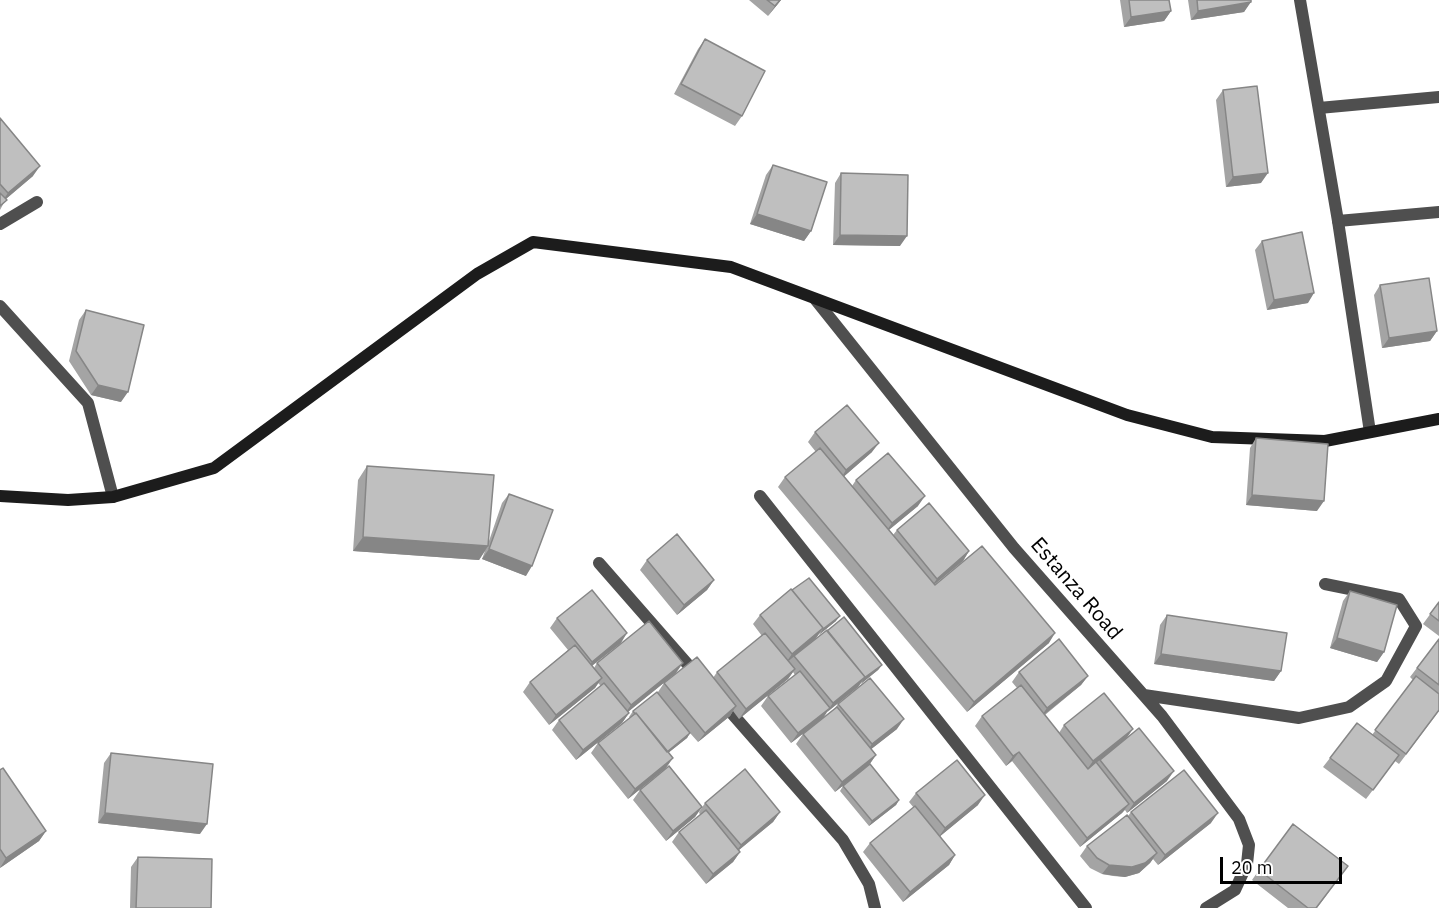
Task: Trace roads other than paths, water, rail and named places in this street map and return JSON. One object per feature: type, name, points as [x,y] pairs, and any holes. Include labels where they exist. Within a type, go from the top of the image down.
[{"type":"street","points":[[1300,0],[1338,221],[1370,432]]},
{"type":"street","points":[[1319,108],[1439,97]]},
{"type":"street","points":[[0,224],[37,202]]},
{"type":"street","points":[[1338,221],[1439,212]]},
{"type":"street","points":[[0,496],[68,500],[113,497],[214,468],[477,274],[533,242],[731,267],[1127,415],[1212,437],[1325,441],[1439,419]]},
{"type":"street","name":"Estanza Road","points":[[814,299],[1014,548],[1144,695],[1239,819],[1249,845],[1247,864],[1234,890],[1206,908]]},
{"type":"street","points":[[0,306],[88,403],[113,497]]},
{"type":"street","points":[[760,496],[1086,908]]},
{"type":"street","points":[[599,563],[843,840],[869,884],[875,908]]},
{"type":"street","points":[[1144,695],[1299,718],[1349,707],[1386,681],[1416,626],[1399,599],[1325,584]]}]
